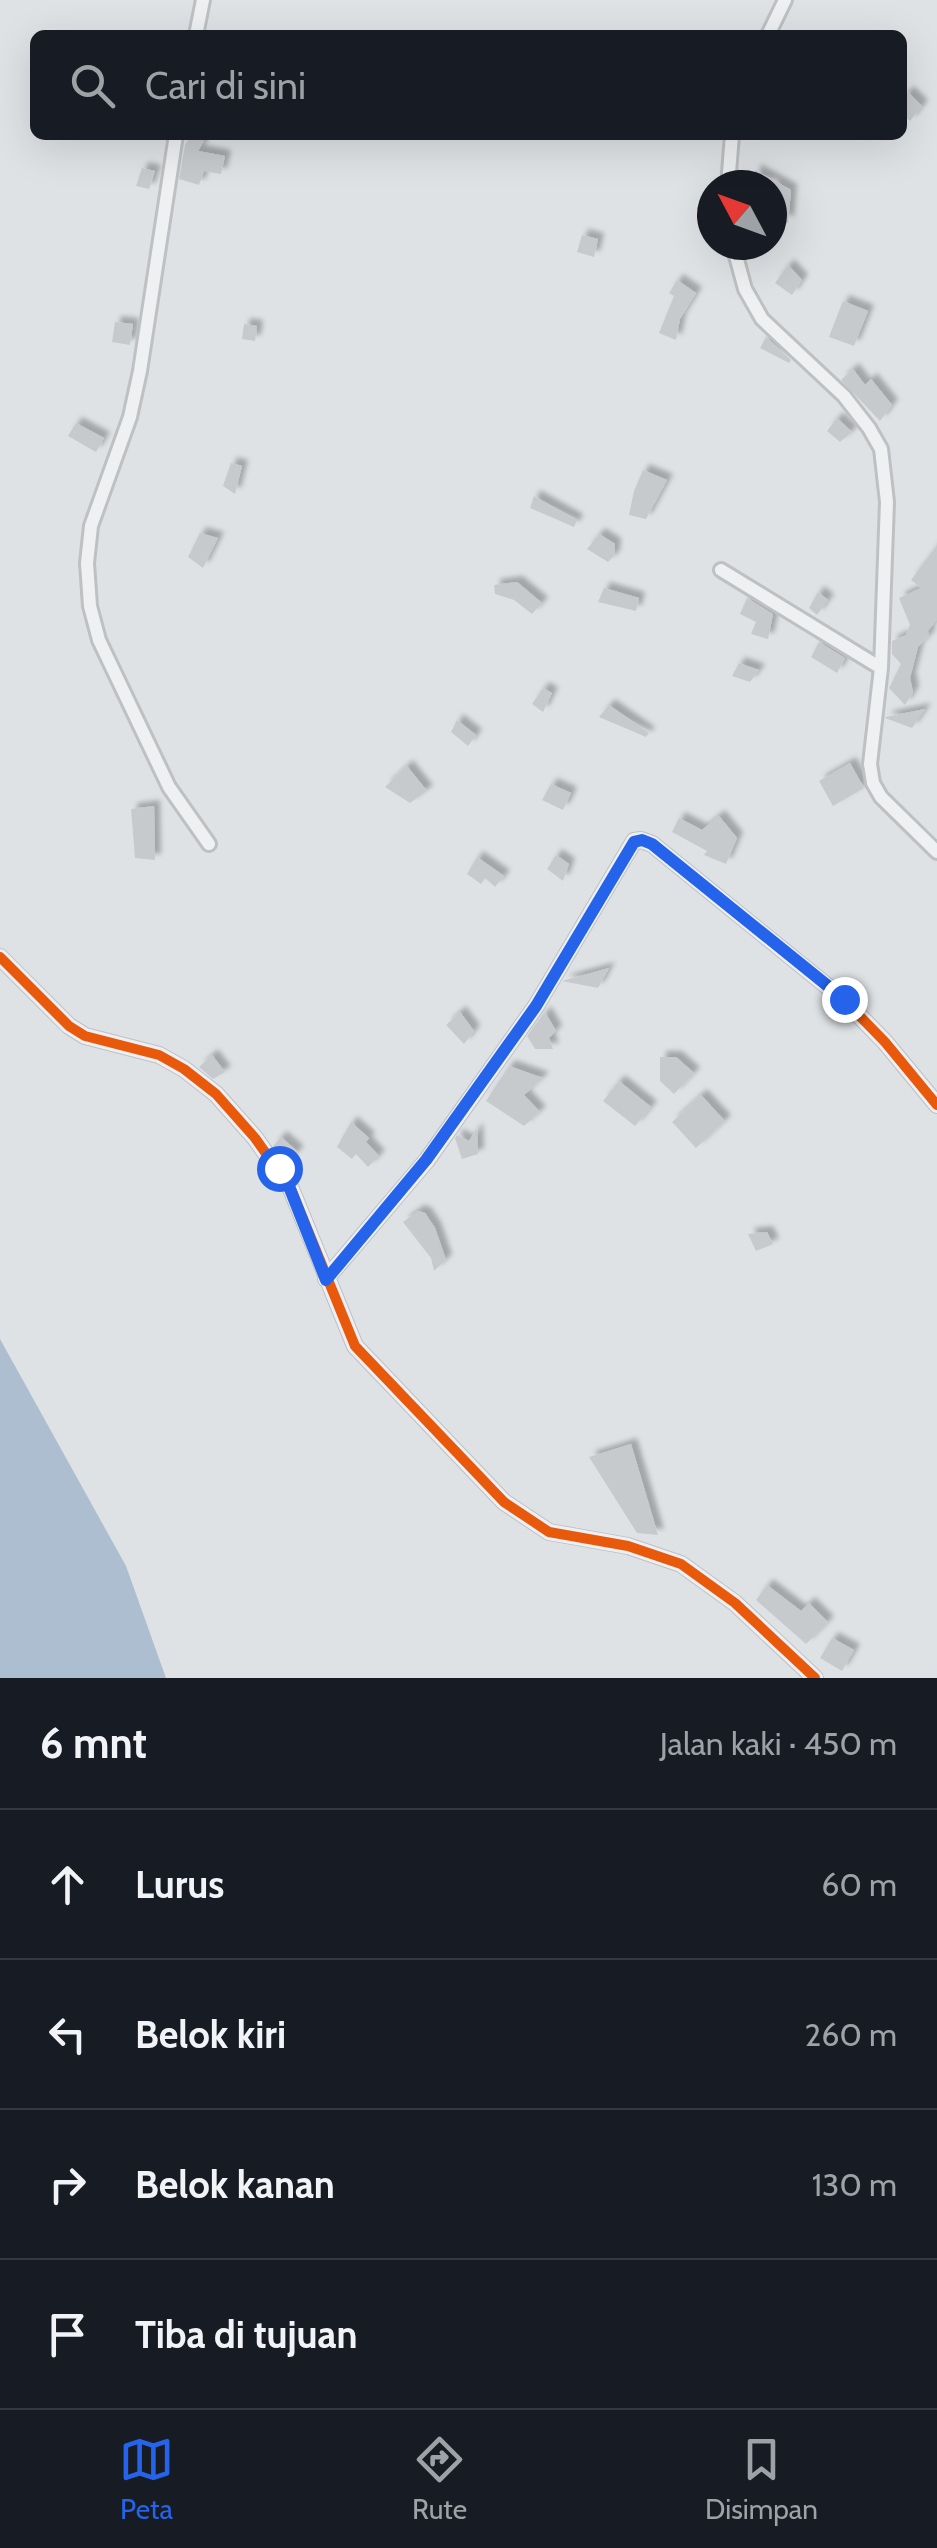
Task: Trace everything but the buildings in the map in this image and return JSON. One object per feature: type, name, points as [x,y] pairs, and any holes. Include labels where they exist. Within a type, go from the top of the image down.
[{"type":"street","points":[[197,30],[203,0]]},
{"type":"street","points":[[771,30],[786,0]]},
{"type":"street","points":[[175,140],[140,371],[130,417],[91,526],[87,563],[90,606],[100,640],[169,787],[208,844]]},
{"type":"street","points":[[728,170],[731,140]]},
{"type":"street","points":[[736,260],[744,290],[762,319],[844,396],[870,428],[881,450],[886,502],[881,668],[870,764],[873,783],[881,797],[937,852]]},
{"type":"street","points":[[721,570],[881,668]]},
{"type":"street","points":[[326,1280],[426,1160],[536,1006],[634,842],[652,844],[844,999],[937,1105]]},
{"type":"street","points":[[0,957],[69,1026],[85,1036],[159,1055],[216,1094],[279,1168],[344,1326],[368,1363],[504,1502],[549,1532],[628,1546],[681,1564],[735,1603],[816,1678]]},
{"type":"water","points":[[0,1339],[126,1566],[166,1678],[0,1678]]},
{"type":"cycle path","points":[[326,1279],[427,1160],[536,1006],[634,841],[652,844],[843,999],[937,1105]]},
{"type":"cycle path","points":[[0,957],[69,1026],[85,1036],[159,1055],[216,1094],[255,1138],[291,1189],[355,1346],[504,1502],[549,1532],[628,1546],[681,1564],[735,1603],[815,1678]]},
{"type":"route","points":[[279,1168],[326,1280],[426,1160],[536,1006],[634,842],[652,844],[844,999]]}]
